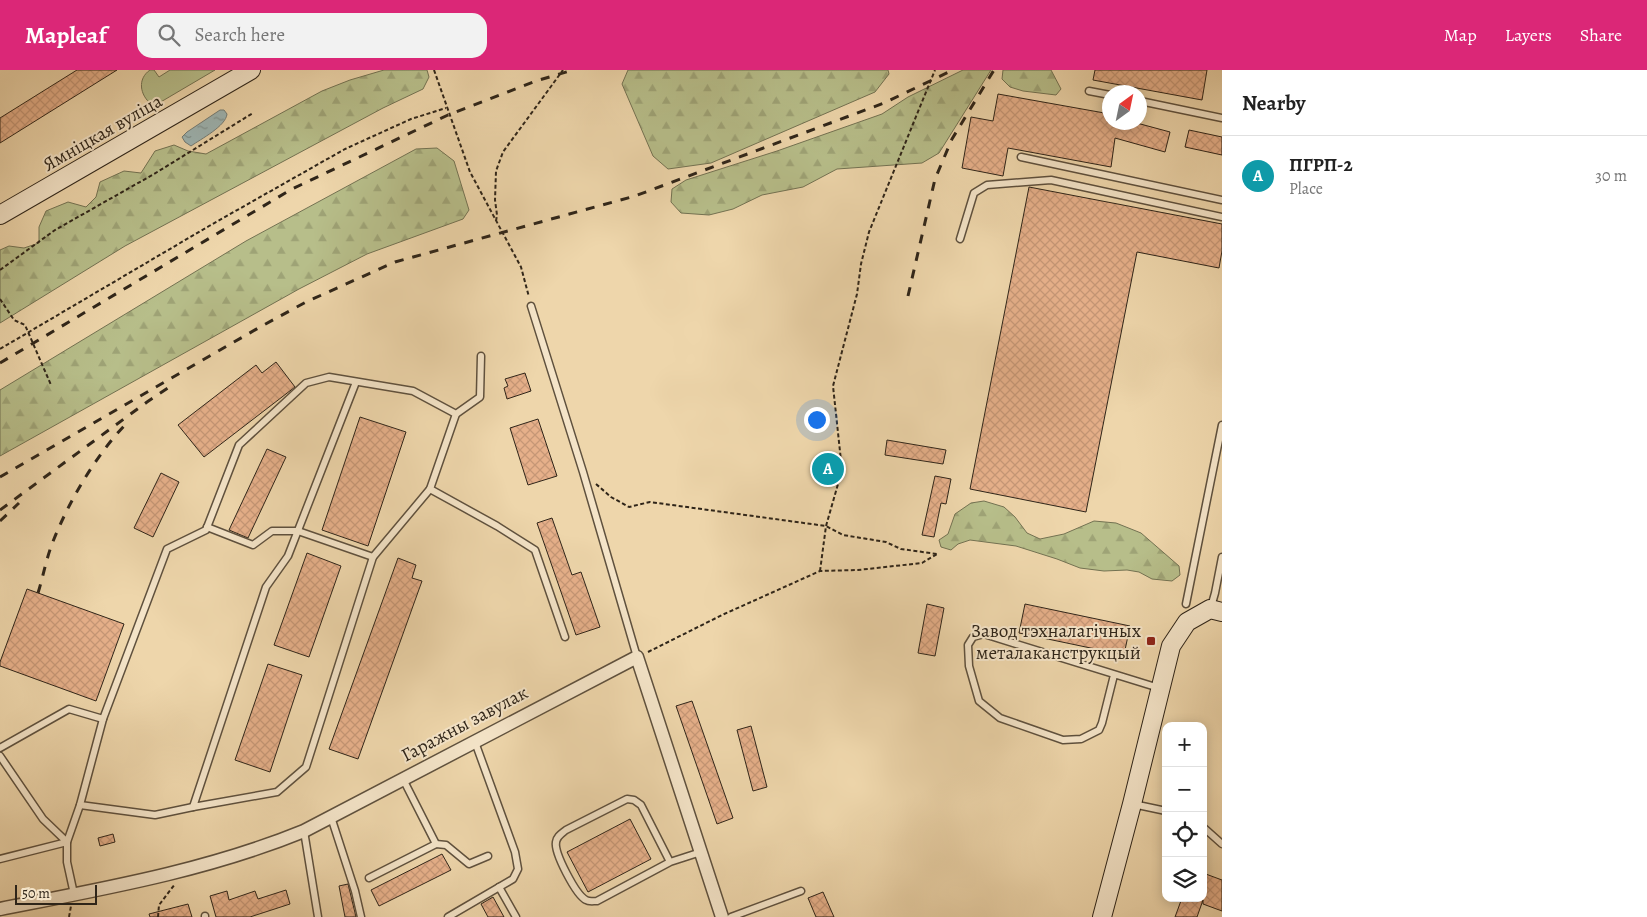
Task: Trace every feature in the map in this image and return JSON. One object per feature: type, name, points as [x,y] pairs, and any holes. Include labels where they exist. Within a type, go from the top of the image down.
[{"type":"street","name":"Ямніцкая вуліца","points":[[0,215],[249,70]]},
{"type":"street","points":[[1102,917],[1132,804],[1170,646],[1187,622],[1216,605]]},
{"type":"street","name":"Гаражны завулак","points":[[0,909],[185,870],[267,846],[304,831],[637,657]]},
{"type":"street","points":[[637,657],[722,917]]},
{"type":"lane","points":[[1089,91],[1102,93]]},
{"type":"lane","points":[[1147,102],[1222,118]]},
{"type":"lane","points":[[1021,157],[1222,200]]},
{"type":"lane","points":[[960,239],[974,193],[986,185],[1051,180],[1222,217]]},
{"type":"lane","points":[[531,306],[583,472],[637,657]]},
{"type":"lane","points":[[80,805],[155,815],[277,792],[306,767],[373,557],[430,489],[456,414],[480,397],[481,356]]},
{"type":"lane","points":[[74,894],[67,862],[67,842],[80,805],[103,719],[167,548],[206,530],[239,445],[306,383],[329,377],[413,391],[456,414]]},
{"type":"lane","points":[[193,807],[266,587],[288,556],[356,382]]},
{"type":"lane","points":[[1186,604],[1222,425]]},
{"type":"lane","points":[[430,489],[497,526],[535,550],[565,636]]},
{"type":"lane","points":[[207,528],[253,545],[272,531],[298,531],[373,557]]},
{"type":"lane","points":[[1216,605],[1222,557]]},
{"type":"lane","points":[[1216,605],[1222,584]]},
{"type":"lane","points":[[1114,675],[1099,730],[1081,739],[1063,740],[1000,718],[980,701],[968,666],[968,644],[973,637],[984,634],[1160,689]]},
{"type":"lane","points":[[0,748],[69,709],[103,719]]},
{"type":"lane","points":[[448,917],[513,879],[518,869],[515,852],[475,742]]},
{"type":"lane","points":[[0,756],[43,819],[67,842]]},
{"type":"lane","points":[[403,779],[436,844]]},
{"type":"lane","points":[[670,862],[640,805],[634,800],[627,799],[566,830],[559,835],[556,842],[557,854],[580,896],[588,902],[597,901],[670,862],[701,852]]},
{"type":"lane","points":[[1132,804],[1162,810]]},
{"type":"lane","points":[[331,817],[355,891],[361,917]]},
{"type":"lane","points":[[304,831],[318,917]]},
{"type":"lane","points":[[1207,831],[1222,844]]},
{"type":"lane","points":[[0,859],[67,842]]},
{"type":"lane","points":[[369,878],[436,844],[446,845],[469,864],[488,856]]},
{"type":"lane","points":[[500,887],[516,917]]},
{"type":"lane","points":[[731,917],[802,891]]},
{"type":"path","points":[[434,70],[470,172],[521,267],[531,306]]},
{"type":"path","points":[[496,222],[496,171],[503,152],[563,70]]},
{"type":"path","points":[[820,570],[826,526],[842,470],[834,386],[857,294],[861,264],[880,204],[935,70]]},
{"type":"path","points":[[0,349],[344,149],[411,119],[446,108]]},
{"type":"path","points":[[0,270],[56,230],[154,174],[253,113]]},
{"type":"path","points":[[0,299],[14,320],[24,325],[51,385]]},
{"type":"path","points":[[583,472],[611,497],[629,507],[650,502],[826,526],[843,535],[886,542],[901,549],[937,554],[922,563],[858,570],[820,570],[637,657]]},
{"type":"path","points":[[158,917],[159,905],[185,870]]},
{"type":"green space","points":[[150,70],[154,70],[159,77],[170,70],[215,70],[159,103],[151,104],[142,92],[143,78]]},
{"type":"green space","points":[[384,70],[427,70],[429,77],[423,89],[383,108],[125,246],[0,323],[0,250],[9,246],[24,248],[39,243],[39,227],[46,211],[68,202],[86,207],[96,197],[100,182],[124,171],[141,173],[155,151],[174,145],[188,151],[206,154],[322,91]]},
{"type":"green space","points":[[628,70],[888,70],[889,74],[875,92],[711,163],[668,169],[653,156],[622,84]]},
{"type":"green space","points":[[963,70],[991,70],[939,153],[922,163],[837,169],[803,187],[762,195],[733,209],[709,215],[681,213],[671,202],[672,189],[686,180],[777,151],[882,114],[908,97]]},
{"type":"green space","points":[[1003,70],[1051,70],[1061,89],[1056,95],[1023,91],[1010,87],[1002,79]]},
{"type":"green space","points":[[437,148],[454,161],[469,210],[463,219],[367,254],[299,289],[0,456],[0,390],[246,241],[416,149]]},
{"type":"green space","points":[[984,501],[1004,507],[1015,517],[1027,533],[1040,539],[1064,534],[1094,521],[1116,523],[1141,533],[1179,566],[1180,575],[1172,581],[1152,579],[1139,572],[1127,570],[1104,571],[1080,568],[1016,546],[970,540],[958,544],[951,550],[941,547],[939,540],[948,534],[955,514],[971,503]]},
{"type":"water","points":[[220,110],[224,110],[227,114],[226,119],[218,128],[191,146],[185,142],[182,137],[187,132]]},
{"type":"building","points":[[77,70],[117,70],[0,143],[0,118]]},
{"type":"building","points":[[1095,70],[1207,70],[1202,100],[1147,90],[1147,85],[1120,85],[1093,80]]},
{"type":"building","points":[[998,94],[1102,113],[1102,130],[1147,130],[1147,126],[1170,132],[1165,152],[1115,138],[1111,167],[1008,148],[1003,176],[962,168],[971,117],[993,121]]},
{"type":"building","points":[[1189,130],[1222,137],[1222,155],[1185,147]]},
{"type":"building","points":[[1029,187],[1222,224],[1222,251],[1219,268],[1137,252],[1086,512],[970,489]]},
{"type":"building","points":[[276,362],[295,387],[204,457],[178,425],[256,365],[262,373]]},
{"type":"building","points":[[525,373],[531,391],[507,399],[504,388],[508,386],[505,379]]},
{"type":"building","points":[[360,417],[406,432],[368,546],[322,530]]},
{"type":"building","points":[[538,419],[557,476],[528,485],[510,428]]},
{"type":"building","points":[[887,440],[946,450],[943,464],[885,455]]},
{"type":"building","points":[[267,449],[286,457],[248,538],[229,530]]},
{"type":"building","points":[[818,462],[839,465],[837,477],[816,473]]},
{"type":"building","points":[[161,473],[179,482],[153,537],[134,528]]},
{"type":"building","points":[[935,476],[951,479],[946,504],[941,503],[934,537],[922,535]]},
{"type":"building","points":[[552,518],[572,575],[581,572],[600,627],[576,635],[537,523]]},
{"type":"building","points":[[307,553],[341,566],[309,657],[274,645]]},
{"type":"building","points":[[398,558],[416,565],[412,578],[422,581],[358,759],[329,749]]},
{"type":"building","points":[[27,589],[124,624],[96,701],[0,666]]},
{"type":"building","points":[[927,604],[944,608],[935,656],[918,653]]},
{"type":"building","points":[[1025,604],[1130,626],[1124,655],[1019,633]]},
{"type":"building","points":[[268,664],[302,675],[270,772],[235,760]]},
{"type":"building","points":[[692,701],[733,818],[717,824],[676,706]]},
{"type":"building","points":[[751,726],[767,787],[753,791],[737,730]]},
{"type":"building","points":[[630,819],[651,859],[588,892],[567,852]]},
{"type":"building","points":[[113,834],[115,842],[100,846],[98,838]]},
{"type":"building","points":[[442,854],[451,870],[379,906],[371,890]]},
{"type":"building","points":[[1207,874],[1222,880],[1222,911],[1203,904],[1203,902],[1207,902]]},
{"type":"building","points":[[348,884],[356,917],[345,917],[339,886]]},
{"type":"building","points":[[286,890],[290,904],[250,917],[216,917],[210,896],[227,891],[229,900],[255,891],[258,899]]},
{"type":"building","points":[[823,892],[834,917],[816,917],[808,898]]},
{"type":"building","points":[[493,897],[504,917],[488,917],[481,904]]},
{"type":"building","points":[[1181,902],[1202,902],[1197,917],[1175,917]]},
{"type":"building","points":[[188,904],[192,917],[150,917],[149,914]]},
{"type":"railway","points":[[0,363],[292,189],[448,115],[536,81],[573,70]]},
{"type":"railway","points":[[0,477],[260,327],[306,302],[395,262],[635,196],[884,103],[953,70]]},
{"type":"railway","points":[[908,296],[935,179],[952,139],[994,70]]},
{"type":"railway","points":[[0,510],[174,384]]},
{"type":"railway","points":[[38,593],[58,528],[92,467],[124,426]]},
{"type":"railway","points":[[0,521],[19,503]]},
{"type":"place","name":"ПГРП-2","points":[[828,469]]},
{"type":"place","name":"Завод тэхналагічных металаканструкцый","points":[[1151,641]]}]
